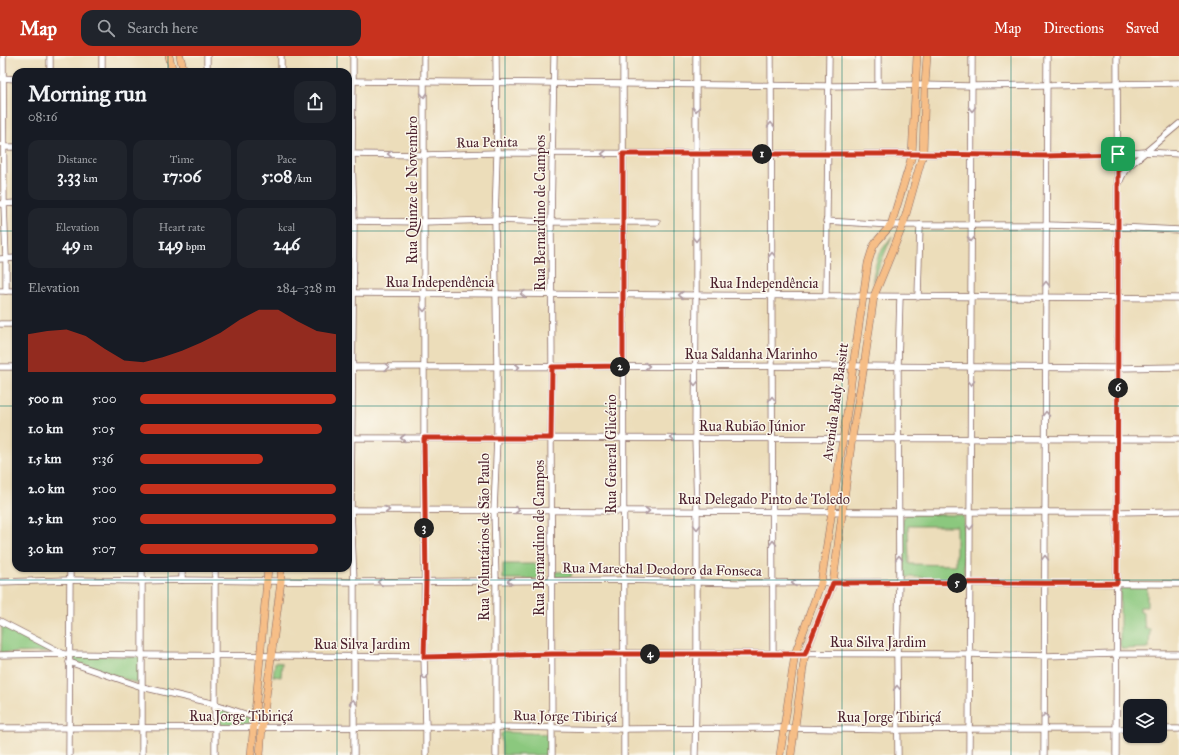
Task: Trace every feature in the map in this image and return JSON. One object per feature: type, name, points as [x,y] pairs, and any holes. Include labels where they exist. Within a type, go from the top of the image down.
[{"type":"main road","points":[[169,56],[172,68]]},
{"type":"main road","points":[[180,56],[183,68]]},
{"type":"main road","name":"Avenida Bady Bassitt","points":[[780,755],[795,654],[821,583],[868,263],[877,241],[891,225],[912,155],[917,56]]},
{"type":"main road","name":"Avenida Bady Bassitt","points":[[791,755],[805,654],[833,583],[852,438],[874,296],[903,225],[923,154],[927,56]]},
{"type":"main road","points":[[250,755],[261,655],[268,572]]},
{"type":"main road","points":[[260,755],[281,572]]},
{"type":"street","points":[[3,56],[3,291]]},
{"type":"street","points":[[50,56],[50,68]]},
{"type":"street","points":[[102,56],[102,68]]},
{"type":"street","points":[[207,56],[207,68]]},
{"type":"street","points":[[281,56],[281,68]]},
{"type":"street","points":[[352,56],[352,68]]},
{"type":"street","name":"Rua Quinze de Novembro","points":[[424,56],[424,510],[426,581],[424,657],[426,755]]},
{"type":"street","name":"Rua Voluntários de São Paulo","points":[[496,56],[497,153],[495,220],[497,438],[494,510],[496,581],[496,755]]},
{"type":"street","name":"Rua Bernardino de Campos","points":[[552,755],[551,222],[554,56]]},
{"type":"street","name":"Rua General Glicério","points":[[623,56],[624,755]]},
{"type":"street","points":[[696,56],[696,755]]},
{"type":"street","points":[[771,56],[773,654]]},
{"type":"street","points":[[826,295],[829,56]]},
{"type":"street","points":[[878,56],[878,86]]},
{"type":"street","points":[[969,755],[972,56]]},
{"type":"street","points":[[1044,755],[1047,56]]},
{"type":"street","points":[[1116,755],[1118,439],[1117,56]]},
{"type":"street","points":[[2,78],[12,79]]},
{"type":"street","points":[[352,81],[828,86],[972,86],[1179,83]]},
{"type":"street","points":[[1118,185],[1124,172],[1129,166],[1179,124]]},
{"type":"street","points":[[4,147],[12,147]]},
{"type":"street","name":"Rua Penita","points":[[352,154],[923,154],[972,156],[1047,156],[1145,152],[1179,154]]},
{"type":"street","points":[[352,221],[423,222],[495,220],[551,222],[657,222]]},
{"type":"street","points":[[826,221],[891,225],[1047,225],[1179,230]]},
{"type":"street","points":[[918,297],[920,225]]},
{"type":"street","name":"Rua Independência","points":[[352,293],[1179,298]]},
{"type":"street","points":[[898,755],[898,366],[900,297]]},
{"type":"street","points":[[0,324],[12,324]]},
{"type":"street","points":[[0,367],[12,367]]},
{"type":"street","name":"Rua Saldanha Marinho","points":[[352,367],[1179,367]]},
{"type":"street","name":"Rua Rubião Júnior","points":[[352,438],[1179,439]]},
{"type":"street","name":"Rua Delegado Pinto de Toledo","points":[[352,510],[898,512],[1179,511]]},
{"type":"street","points":[[352,546],[354,582],[354,755]]},
{"type":"street","points":[[69,755],[70,662],[67,654],[70,572]]},
{"type":"street","points":[[142,572],[142,755]]},
{"type":"street","points":[[182,572],[182,580]]},
{"type":"street","points":[[215,572],[215,755]]},
{"type":"street","name":"Rua Marechal Deodoro da Fonseca","points":[[0,582],[70,580],[354,582],[624,580],[821,583],[899,582],[1179,584]]},
{"type":"street","points":[[0,621],[67,654]]},
{"type":"street","name":"Rua Silva Jardim","points":[[0,655],[67,654],[424,657],[624,653],[969,654],[1045,656],[1179,654]]},
{"type":"street","points":[[70,662],[142,687],[215,704],[254,717]]},
{"type":"street","name":"Rua Jorge Tibiriçá","points":[[0,728],[496,727],[624,729],[795,728],[898,730],[969,728],[1123,729]]},
{"type":"street","points":[[1167,729],[1179,729]]},
{"type":"green space","points":[[892,236],[872,283],[879,254]]},
{"type":"green space","points":[[908,514],[963,516],[963,577],[903,576],[902,521]],"holes":[[[908,526],[956,526],[956,565],[909,564]]]},
{"type":"green space","points":[[503,564],[545,564],[546,579],[503,579]]},
{"type":"green space","points":[[572,571],[571,577],[555,578],[555,572]]},
{"type":"green space","points":[[1147,585],[1147,607],[1140,607],[1140,612],[1143,612],[1145,629],[1150,629],[1149,648],[1122,649],[1120,645],[1120,586]]},
{"type":"green space","points":[[2,624],[56,652],[1,653]]},
{"type":"green space","points":[[73,655],[141,657],[142,685],[73,661]]},
{"type":"green space","points":[[275,662],[282,663],[281,677],[273,676]]},
{"type":"green space","points":[[217,707],[250,718],[249,727],[217,726]]},
{"type":"green space","points":[[504,732],[548,734],[550,736],[550,755],[502,755],[501,734]]},
{"type":"route","points":[[623,154],[923,154],[972,156],[1047,156],[1118,154],[1117,583],[833,583],[805,654],[624,653],[424,657],[426,581],[424,438],[551,438],[552,367],[623,366],[623,154]]}]
